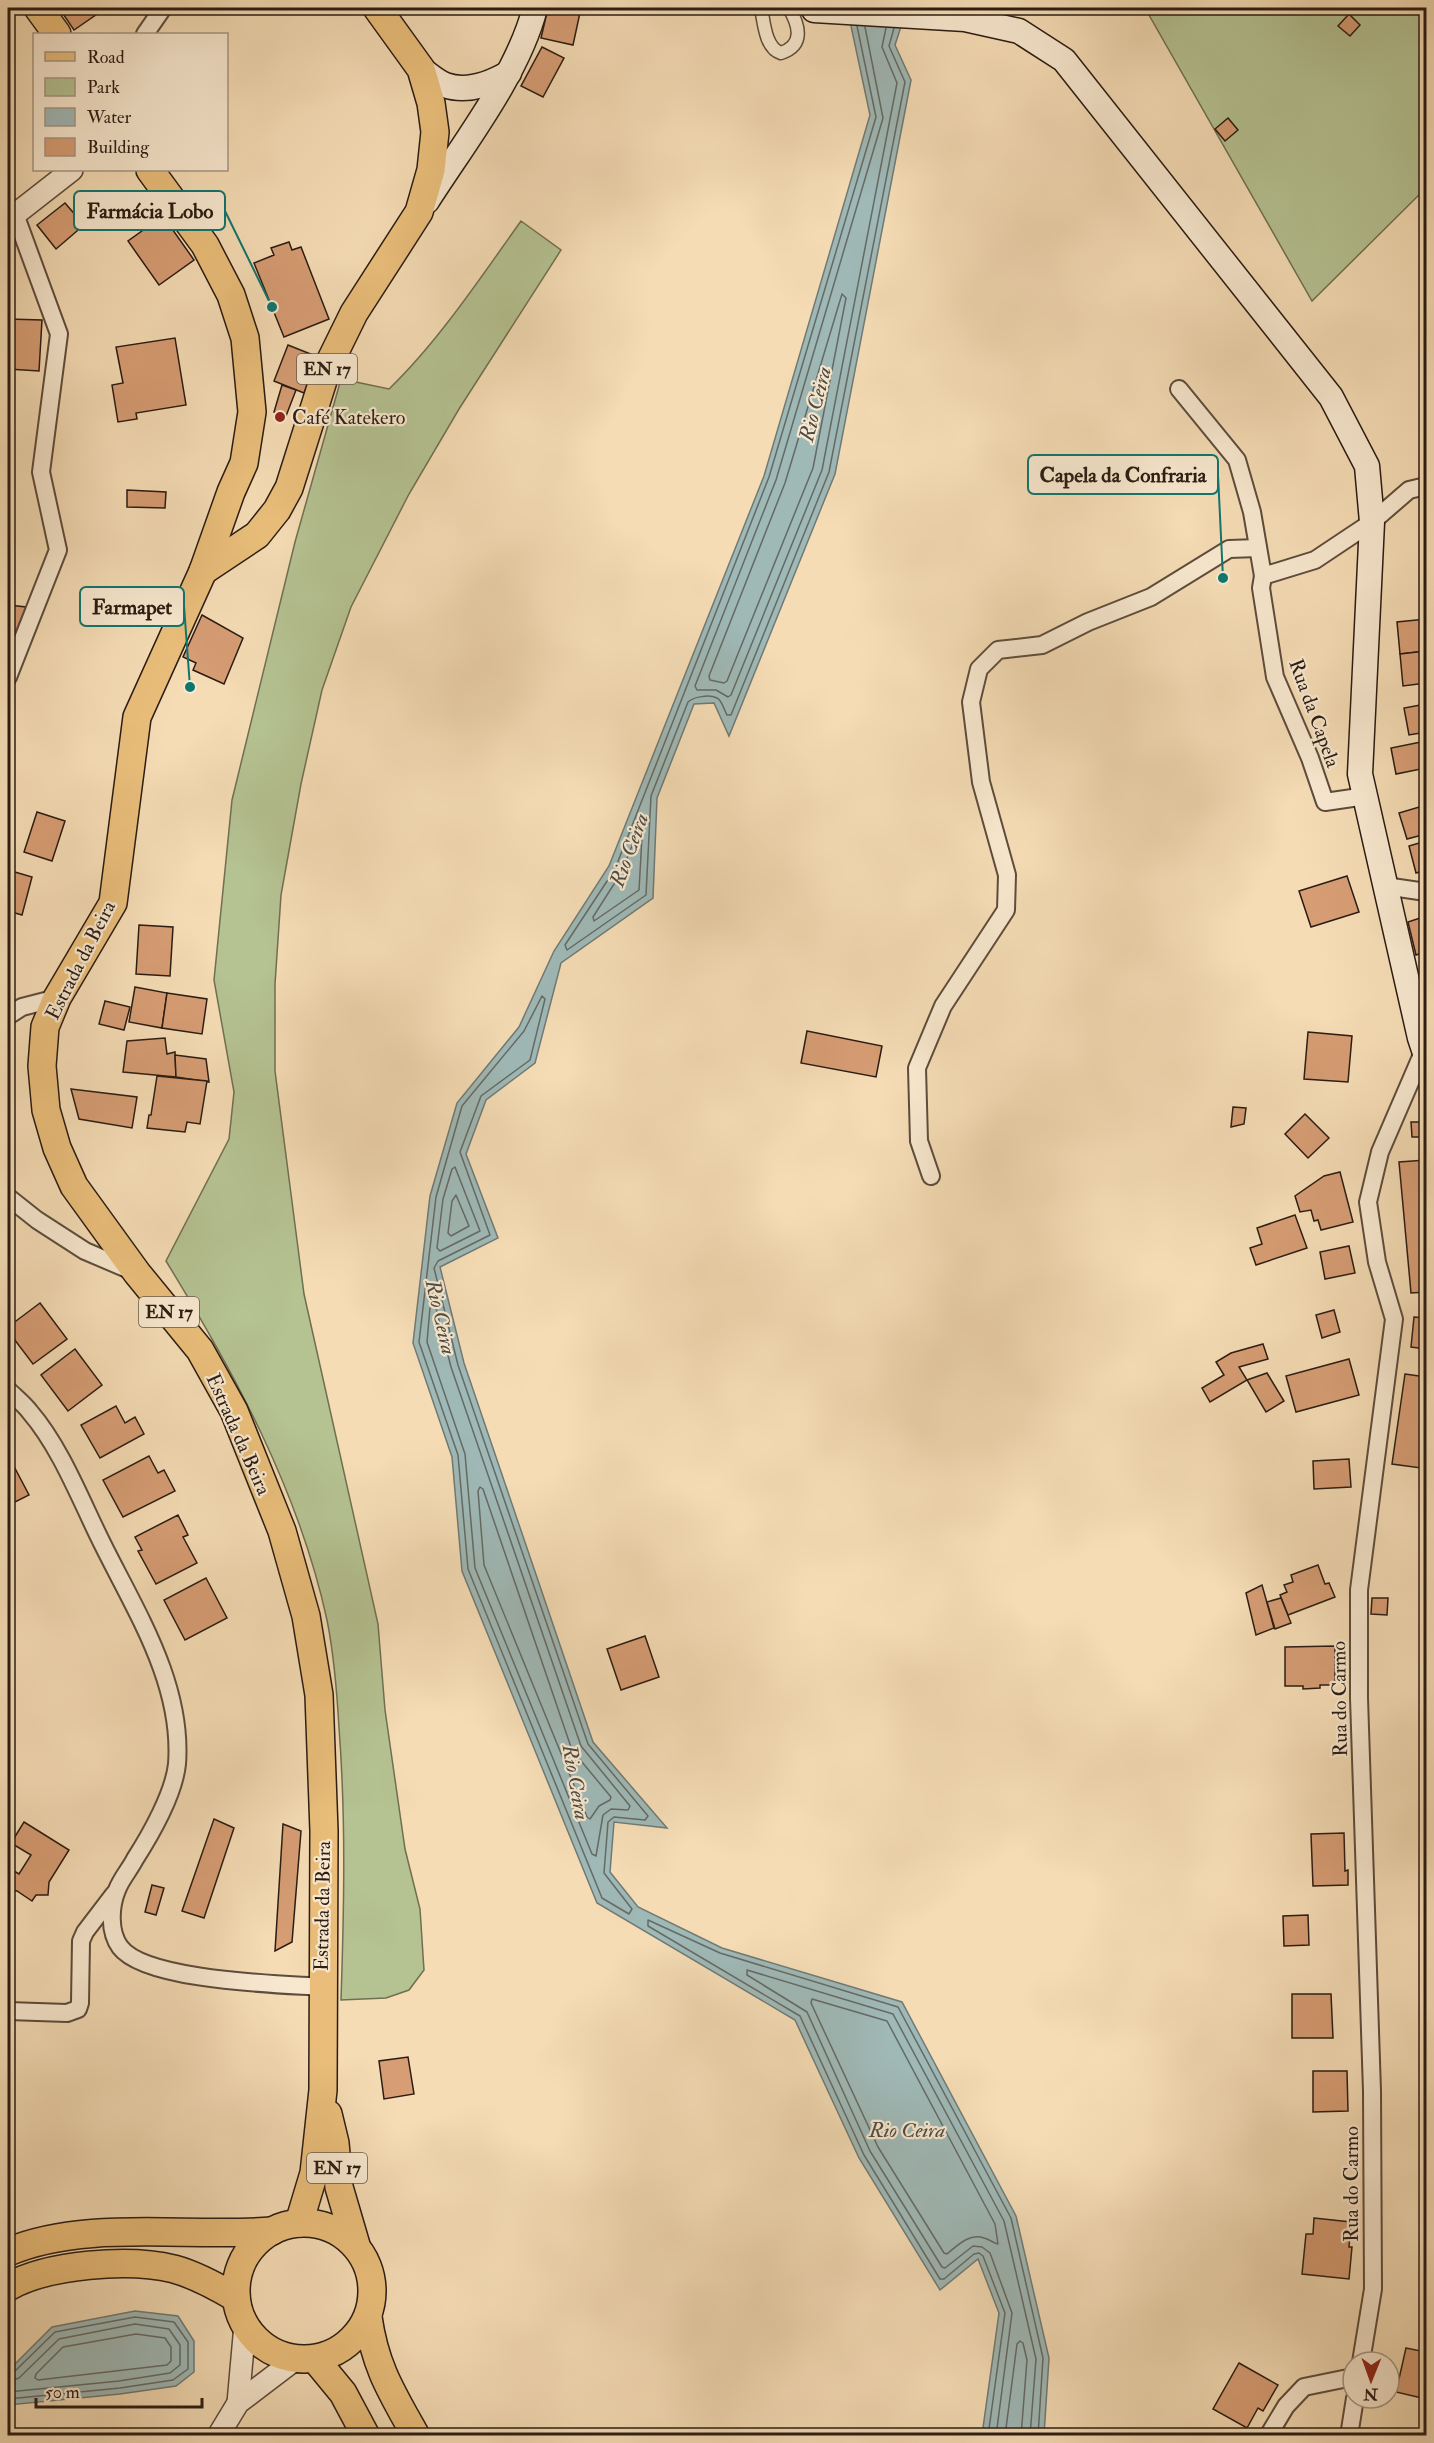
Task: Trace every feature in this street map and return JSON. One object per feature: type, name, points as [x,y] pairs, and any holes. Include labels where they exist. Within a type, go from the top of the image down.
[{"type":"main road","points":[[38,8],[56,33]]},
{"type":"main road","name":"EN 17","points":[[203,572],[257,535],[277,510],[289,488],[327,368],[354,313],[419,212],[431,170],[435,132],[431,103],[421,69],[377,8]]},
{"type":"main road","points":[[419,212],[508,73],[521,49],[535,8]]},
{"type":"main road","points":[[813,8],[814,10],[847,13],[965,19],[1019,31],[1064,60],[1330,397],[1367,466],[1372,522],[1360,774],[1425,1053]]},
{"type":"main road","points":[[421,69],[445,85],[467,88],[490,83],[508,73]]},
{"type":"main road","name":"Estrada da Beira","points":[[151,171],[205,245],[231,295],[245,338],[252,412],[244,464],[231,492],[203,572],[137,717],[113,903],[57,998],[45,1027],[42,1066],[46,1110],[57,1148],[74,1186],[138,1273],[200,1350],[234,1411],[282,1531],[306,1616],[318,1695],[324,1831],[321,1987],[323,2090],[314,2173],[299,2223]]},
{"type":"main road","points":[[231,492],[241,517],[257,535]]},
{"type":"main road","name":"Estrada da Beira","points":[[323,2090],[335,2143],[339,2187],[356,2245]]},
{"type":"main road","points":[[8,2252],[37,2242],[102,2232],[230,2234],[272,2231],[299,2223],[330,2228],[344,2235],[356,2245],[366,2262],[372,2280],[373,2299],[368,2317],[356,2337],[337,2352],[306,2359],[276,2354],[258,2342],[244,2325],[236,2298],[237,2278],[243,2259],[255,2243],[272,2231]]},
{"type":"main road","points":[[8,2287],[34,2276],[57,2271],[99,2266],[151,2265],[193,2276],[236,2298]]},
{"type":"main road","points":[[368,2317],[378,2364],[416,2436]]},
{"type":"main road","points":[[306,2359],[343,2393],[364,2432]]},
{"type":"street","points":[[146,33],[163,8]]},
{"type":"street","points":[[761,8],[770,44],[781,53],[792,46],[799,31],[798,24],[789,8]]},
{"type":"street","points":[[8,677],[58,550],[41,472],[59,334],[11,217],[71,171]]},
{"type":"street","points":[[1179,389],[1237,460],[1252,512],[1263,576],[1315,560],[1372,522],[1409,490],[1426,486]]},
{"type":"street","points":[[931,1176],[919,1141],[917,1068],[943,1006],[1006,910],[1007,875],[981,782],[971,702],[979,669],[998,651],[1042,645],[1088,622],[1151,597],[1229,549],[1258,548]]},
{"type":"street","name":"Rua da Capela","points":[[1263,576],[1261,588],[1275,677],[1310,758],[1325,802],[1366,796]]},
{"type":"street","points":[[1385,886],[1426,892]]},
{"type":"street","points":[[8,1016],[22,1007],[57,998]]},
{"type":"street","name":"Rua do Carmo","points":[[1363,2350],[1373,2289],[1372,2091],[1359,1698],[1359,1590],[1394,1319],[1377,1262],[1368,1202],[1380,1152],[1425,1053]]},
{"type":"street","points":[[8,1197],[37,1220],[84,1251],[138,1273]]},
{"type":"street","points":[[8,1390],[31,1413],[54,1447],[148,1634],[164,1674],[170,1698],[177,1764],[173,1783],[142,1847],[117,1891],[85,1932],[81,1941],[78,2009],[67,2013],[8,2011]]},
{"type":"street","points":[[117,1891],[112,1918],[113,1932],[121,1948],[138,1961],[168,1971],[205,1977],[321,1987]]},
{"type":"street","points":[[238,2403],[244,2325]]},
{"type":"street","points":[[218,2436],[238,2403],[306,2359]]},
{"type":"street","points":[[1269,2436],[1286,2406],[1304,2387],[1341,2379]]},
{"type":"street","points":[[1349,2436],[1353,2410]]},
{"type":"green space","points":[[1145,8],[1426,8],[1426,188],[1312,301]]},
{"type":"green space","points":[[521,221],[561,250],[459,409],[409,494],[351,607],[322,690],[301,784],[281,895],[275,984],[275,1071],[304,1294],[378,1624],[385,1710],[405,1849],[420,1909],[424,1970],[409,1990],[386,1998],[341,2000],[344,1898],[343,1796],[336,1687],[327,1620],[300,1525],[262,1434],[216,1346],[166,1261],[229,1139],[234,1092],[214,980],[232,800],[295,542],[341,379],[389,389],[442,330]]},
{"type":"water","name":"Rio Ceira","points":[[854,8],[907,8],[895,45],[911,80],[835,474],[729,736],[714,703],[694,704],[657,798],[653,898],[561,963],[535,1063],[486,1100],[466,1154],[498,1238],[440,1267],[464,1363],[593,1742],[667,1828],[614,1822],[610,1872],[638,1907],[722,1948],[902,2002],[1016,2216],[1049,2358],[1044,2435],[982,2435],[999,2313],[978,2259],[940,2290],[859,2158],[795,2020],[597,1903],[462,1571],[452,1457],[413,1343],[430,1196],[457,1103],[519,1027],[554,951],[609,866],[764,476],[870,115],[851,26]]},
{"type":"water","points":[[135,2311],[178,2316],[194,2341],[194,2372],[176,2386],[8,2405],[8,2371],[52,2327]]},
{"type":"building","points":[[59,8],[97,8],[100,12],[74,30]]},
{"type":"building","points":[[548,8],[581,8],[573,45],[541,38]]},
{"type":"building","points":[[1349,14],[1360,25],[1350,36],[1338,26]]},
{"type":"building","points":[[542,47],[564,58],[543,97],[521,86]]},
{"type":"building","points":[[1228,118],[1238,130],[1225,141],[1215,129]]},
{"type":"building","points":[[65,203],[84,225],[56,249],[37,225]]},
{"type":"building","points":[[163,216],[194,260],[159,285],[128,241]]},
{"type":"building","points":[[289,242],[292,250],[301,247],[329,319],[284,337],[254,263],[274,255],[271,248]]},
{"type":"building","points":[[8,319],[42,320],[39,371],[8,369]]},
{"type":"building","points":[[175,338],[186,405],[136,413],[137,419],[118,422],[112,385],[123,383],[116,347]]},
{"type":"building","points":[[288,345],[318,357],[304,393],[274,381]]},
{"type":"building","points":[[282,385],[296,390],[286,416],[274,412]]},
{"type":"building","points":[[127,490],[166,492],[165,508],[127,507]]},
{"type":"building","points":[[8,605],[26,607],[15,634],[8,631]]},
{"type":"building","points":[[202,615],[243,638],[224,684],[193,670],[196,663],[183,657]]},
{"type":"building","points":[[1426,619],[1426,651],[1400,654],[1397,622]]},
{"type":"building","points":[[1426,651],[1426,683],[1403,686],[1400,654]]},
{"type":"building","points":[[1426,704],[1426,732],[1409,735],[1404,708]]},
{"type":"building","points":[[1426,741],[1426,768],[1396,774],[1391,748]]},
{"type":"building","points":[[1426,805],[1426,834],[1407,839],[1399,813]]},
{"type":"building","points":[[37,812],[65,821],[52,861],[24,852]]},
{"type":"building","points":[[1426,841],[1426,870],[1416,873],[1409,846]]},
{"type":"building","points":[[8,870],[32,877],[22,915],[8,911]]},
{"type":"building","points":[[1347,876],[1359,912],[1311,927],[1299,891]]},
{"type":"building","points":[[1426,916],[1426,952],[1416,955],[1408,922]]},
{"type":"building","points":[[139,925],[173,927],[170,976],[136,974]]},
{"type":"building","points":[[135,987],[167,993],[162,1028],[129,1022]]},
{"type":"building","points":[[167,993],[207,999],[202,1034],[162,1028]]},
{"type":"building","points":[[105,1001],[130,1007],[124,1030],[99,1024]]},
{"type":"building","points":[[807,1031],[882,1046],[876,1077],[801,1063]]},
{"type":"building","points":[[1308,1032],[1352,1036],[1348,1082],[1304,1079]]},
{"type":"building","points":[[165,1038],[167,1054],[175,1052],[176,1077],[123,1072],[127,1041]]},
{"type":"building","points":[[175,1055],[206,1059],[209,1082],[176,1077]]},
{"type":"building","points":[[157,1076],[207,1081],[200,1124],[187,1122],[185,1132],[147,1128]]},
{"type":"building","points":[[71,1089],[137,1097],[132,1128],[79,1119]]},
{"type":"building","points":[[1233,1107],[1246,1108],[1244,1124],[1231,1127]]},
{"type":"building","points":[[1305,1114],[1329,1138],[1308,1158],[1285,1134]]},
{"type":"building","points":[[1411,1122],[1426,1122],[1426,1137],[1412,1137]]},
{"type":"building","points":[[1426,1160],[1426,1292],[1411,1293],[1399,1162]]},
{"type":"building","points":[[1340,1172],[1353,1222],[1321,1230],[1318,1220],[1314,1221],[1311,1210],[1300,1212],[1295,1196],[1324,1176]]},
{"type":"building","points":[[1295,1215],[1307,1248],[1256,1265],[1250,1248],[1262,1244],[1257,1228]]},
{"type":"building","points":[[1349,1246],[1355,1273],[1325,1279],[1320,1252]]},
{"type":"building","points":[[40,1303],[67,1339],[33,1364],[8,1331],[8,1327]]},
{"type":"building","points":[[1334,1310],[1340,1332],[1322,1338],[1316,1315]]},
{"type":"building","points":[[1414,1317],[1426,1318],[1426,1349],[1411,1347]]},
{"type":"building","points":[[1263,1344],[1268,1359],[1239,1367],[1247,1380],[1210,1402],[1202,1388],[1224,1375],[1216,1362],[1231,1353]]},
{"type":"building","points":[[75,1349],[102,1385],[68,1411],[41,1375]]},
{"type":"building","points":[[1349,1359],[1359,1395],[1296,1412],[1286,1376]]},
{"type":"building","points":[[1267,1373],[1284,1401],[1266,1412],[1247,1380]]},
{"type":"building","points":[[1405,1374],[1426,1377],[1426,1433],[1421,1468],[1392,1464]]},
{"type":"building","points":[[116,1406],[125,1423],[135,1417],[144,1434],[100,1458],[81,1425]]},
{"type":"building","points":[[8,1455],[29,1495],[11,1504],[8,1498]]},
{"type":"building","points":[[149,1456],[158,1473],[164,1470],[175,1491],[123,1517],[103,1480]]},
{"type":"building","points":[[1349,1459],[1351,1487],[1314,1489],[1313,1461]]},
{"type":"building","points":[[178,1515],[188,1535],[183,1537],[197,1563],[156,1584],[138,1551],[142,1550],[135,1537]]},
{"type":"building","points":[[1318,1565],[1325,1584],[1329,1583],[1335,1597],[1288,1615],[1280,1595],[1287,1592],[1284,1585],[1293,1582],[1291,1575]]},
{"type":"building","points":[[206,1578],[227,1618],[185,1640],[164,1600]]},
{"type":"building","points":[[1262,1585],[1274,1628],[1256,1635],[1246,1593]]},
{"type":"building","points":[[1281,1598],[1291,1623],[1275,1629],[1267,1602]]},
{"type":"building","points":[[1372,1598],[1388,1598],[1387,1615],[1371,1614]]},
{"type":"building","points":[[645,1636],[659,1677],[621,1690],[607,1649]]},
{"type":"building","points":[[1335,1646],[1335,1685],[1320,1685],[1320,1688],[1303,1689],[1303,1686],[1285,1686],[1285,1647]]},
{"type":"building","points":[[214,1819],[234,1828],[204,1918],[182,1911]]},
{"type":"building","points":[[24,1822],[69,1850],[49,1882],[48,1895],[36,1895],[32,1901],[17,1891],[8,1890],[8,1842],[11,1843]],"holes":[[[11,1843],[31,1855],[19,1874],[9,1868]]]},
{"type":"building","points":[[283,1824],[301,1831],[292,1942],[275,1951]]},
{"type":"building","points":[[1344,1833],[1345,1871],[1348,1870],[1348,1885],[1313,1886],[1311,1834]]},
{"type":"building","points":[[152,1885],[164,1888],[156,1915],[145,1912]]},
{"type":"building","points":[[1308,1915],[1309,1945],[1284,1946],[1283,1916]]},
{"type":"building","points":[[1292,1994],[1331,1994],[1333,2038],[1292,2038]]},
{"type":"building","points":[[408,2057],[414,2094],[384,2099],[379,2061]]},
{"type":"building","points":[[1313,2071],[1347,2071],[1348,2111],[1313,2112]]},
{"type":"building","points":[[1314,2218],[1351,2222],[1349,2247],[1352,2247],[1349,2279],[1302,2274],[1306,2234],[1313,2234]]},
{"type":"building","points":[[1406,2348],[1426,2352],[1426,2399],[1401,2393],[1401,2370]]},
{"type":"building","points":[[1239,2363],[1278,2385],[1263,2411],[1258,2408],[1247,2428],[1213,2409]]},
{"type":"place","name":"Farmácia Lobo","points":[[272,307]]},
{"type":"place","name":"Café Katekero","points":[[280,417]]},
{"type":"place","name":"Capela da Confraria","points":[[1223,578]]},
{"type":"place","name":"Farmapet","points":[[190,687]]}]
